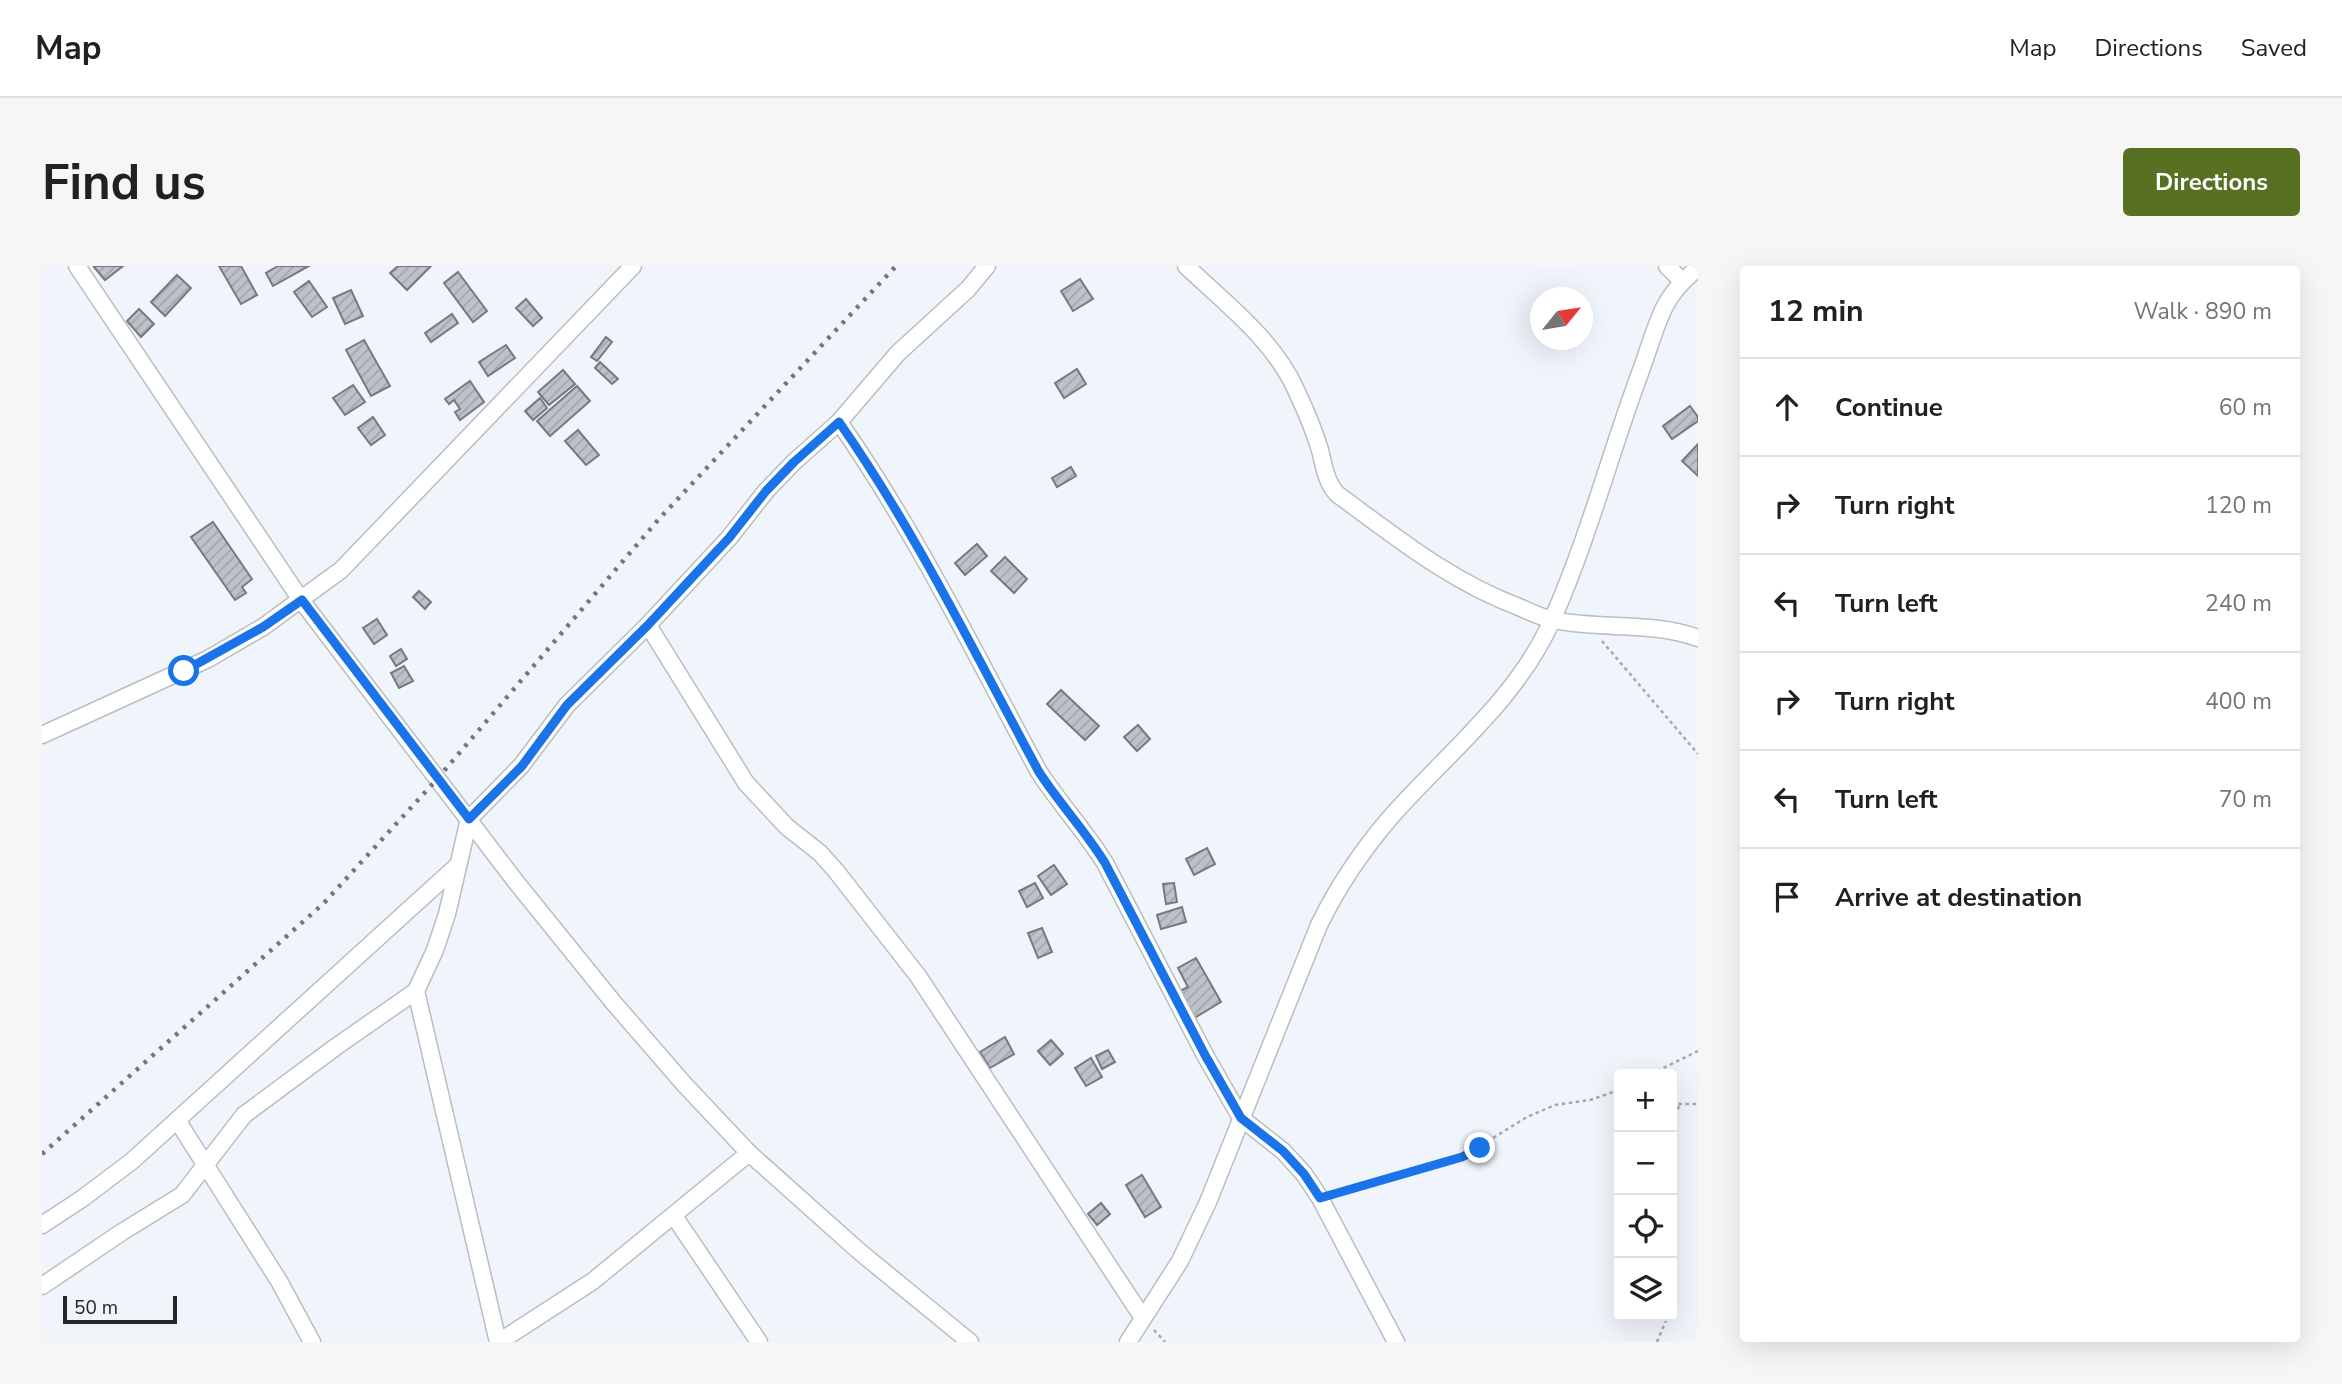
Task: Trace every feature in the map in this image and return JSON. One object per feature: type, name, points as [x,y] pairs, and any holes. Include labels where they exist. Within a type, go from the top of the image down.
[{"type":"street","points":[[77,266],[302,600],[516,882],[614,1002],[684,1084],[749,1153],[860,1252],[970,1342]]},
{"type":"street","points":[[42,735],[208,659],[263,627],[341,570],[633,266]]},
{"type":"street","points":[[42,1286],[122,1231],[182,1195],[244,1115],[416,991],[443,926],[469,819],[522,766],[567,705],[648,625],[729,538],[766,491],[839,422],[898,353],[968,289],[987,266]]},
{"type":"street","points":[[1186,266],[1255,331],[1275,355],[1295,387],[1319,448],[1330,486],[1337,494],[1432,564],[1496,599],[1552,620],[1661,629],[1698,638]]},
{"type":"street","points":[[1667,266],[1682,281]]},
{"type":"street","points":[[1128,1342],[1180,1261],[1208,1202],[1319,925],[1338,886],[1390,819],[1493,710],[1527,668],[1552,620],[1580,548],[1664,308],[1682,281],[1698,268]]},
{"type":"street","points":[[839,422],[877,476],[915,542],[1039,772],[1057,799],[1088,835],[1105,863],[1205,1055],[1241,1118],[1283,1151],[1304,1174],[1320,1198],[1396,1342]]},
{"type":"street","points":[[648,625],[746,783],[787,827],[820,853],[918,976],[1143,1318]]},
{"type":"street","points":[[42,1225],[131,1161],[458,865]]},
{"type":"street","points":[[416,991],[498,1342],[593,1281],[749,1153]]},
{"type":"street","points":[[177,1120],[279,1281],[312,1342]]},
{"type":"street","points":[[674,1216],[760,1342]]},
{"type":"path","points":[[1588,625],[1698,754]]},
{"type":"path","points":[[1661,1069],[1698,1051]]},
{"type":"path","points":[[1320,1198],[1462,1157],[1527,1117],[1555,1105],[1590,1100],[1614,1092]]},
{"type":"path","points":[[1677,1103],[1698,1104]]},
{"type":"path","points":[[1677,1111],[1680,1104]]},
{"type":"path","points":[[1657,1342],[1666,1321]]},
{"type":"building","points":[[123,266],[105,280],[94,267]]},
{"type":"building","points":[[219,266],[241,266],[257,295],[241,304]]},
{"type":"building","points":[[278,266],[309,266],[273,286],[266,273]]},
{"type":"building","points":[[398,266],[431,266],[407,290],[390,273]]},
{"type":"building","points":[[458,272],[487,311],[473,322],[444,283]]},
{"type":"building","points":[[177,275],[191,288],[165,316],[151,302]]},
{"type":"building","points":[[1080,279],[1093,299],[1073,311],[1061,291]]},
{"type":"building","points":[[309,281],[327,307],[312,317],[294,292]]},
{"type":"building","points":[[351,290],[363,316],[345,324],[333,298]]},
{"type":"building","points":[[526,299],[542,318],[533,326],[516,308]]},
{"type":"building","points":[[139,309],[154,324],[141,337],[127,321]]},
{"type":"building","points":[[452,314],[458,323],[431,342],[425,333]]},
{"type":"building","points":[[606,337],[612,342],[597,361],[591,357]]},
{"type":"building","points":[[364,340],[390,386],[371,396],[346,350]]},
{"type":"building","points":[[506,345],[515,358],[488,376],[479,362]]},
{"type":"building","points":[[600,362],[618,379],[612,384],[595,368]]},
{"type":"building","points":[[1077,369],[1086,384],[1064,398],[1055,383]]},
{"type":"building","points":[[563,370],[575,384],[549,405],[538,392]]},
{"type":"building","points":[[470,381],[484,402],[460,420],[455,412],[460,409],[454,400],[449,404],[445,399]]},
{"type":"building","points":[[353,385],[365,402],[345,415],[333,398]]},
{"type":"building","points":[[577,386],[590,401],[550,436],[537,421]]},
{"type":"building","points":[[540,398],[547,408],[533,420],[525,411]]},
{"type":"building","points":[[1690,406],[1698,421],[1672,439],[1663,426]]},
{"type":"building","points":[[373,417],[385,435],[371,445],[358,428]]},
{"type":"building","points":[[578,430],[599,455],[586,465],[565,441]]},
{"type":"building","points":[[1698,444],[1698,476],[1682,461]]},
{"type":"building","points":[[1071,467],[1076,476],[1057,487],[1052,478]]},
{"type":"building","points":[[213,522],[252,579],[242,587],[246,593],[235,600],[191,537]]},
{"type":"building","points":[[977,544],[987,556],[965,575],[955,563]]},
{"type":"building","points":[[1005,557],[1027,579],[1014,593],[991,571]]},
{"type":"building","points":[[419,591],[431,602],[425,609],[413,597]]},
{"type":"building","points":[[377,619],[387,635],[374,644],[363,628]]},
{"type":"building","points":[[401,649],[407,659],[396,666],[390,656]]},
{"type":"building","points":[[404,666],[413,681],[399,688],[391,673]]},
{"type":"building","points":[[1061,690],[1099,726],[1085,740],[1047,704]]},
{"type":"building","points":[[1138,725],[1150,739],[1137,751],[1124,737]]},
{"type":"building","points":[[1207,848],[1215,864],[1194,875],[1186,859]]},
{"type":"building","points":[[1054,865],[1067,884],[1051,895],[1038,876]]},
{"type":"building","points":[[1035,883],[1043,898],[1027,907],[1019,891]]},
{"type":"building","points":[[1174,883],[1177,902],[1166,904],[1163,884]]},
{"type":"building","points":[[1182,907],[1186,922],[1161,929],[1157,915]]},
{"type":"building","points":[[1042,928],[1052,952],[1038,958],[1028,933]]},
{"type":"building","points":[[1196,958],[1221,1002],[1191,1020],[1176,993],[1188,987],[1178,968]]},
{"type":"building","points":[[1005,1037],[1014,1054],[990,1068],[980,1052]]},
{"type":"building","points":[[1051,1040],[1063,1054],[1050,1065],[1038,1051]]},
{"type":"building","points":[[1108,1050],[1115,1062],[1102,1069],[1096,1056]]},
{"type":"building","points":[[1091,1058],[1102,1077],[1086,1086],[1075,1068]]},
{"type":"building","points":[[1142,1175],[1161,1207],[1145,1217],[1126,1185]]},
{"type":"building","points":[[1101,1203],[1110,1214],[1097,1225],[1088,1214]]},
{"type":"railway","points":[[42,1154],[324,903],[438,778],[658,520],[896,266]]},
{"type":"route","points":[[184,671],[263,627],[302,600],[469,819],[522,766],[567,705],[648,625],[729,538],[766,491],[839,422],[877,476],[915,542],[1039,772],[1057,799],[1088,835],[1105,863],[1205,1055],[1241,1118],[1283,1151],[1304,1174],[1320,1198],[1462,1157],[1480,1148]]}]
